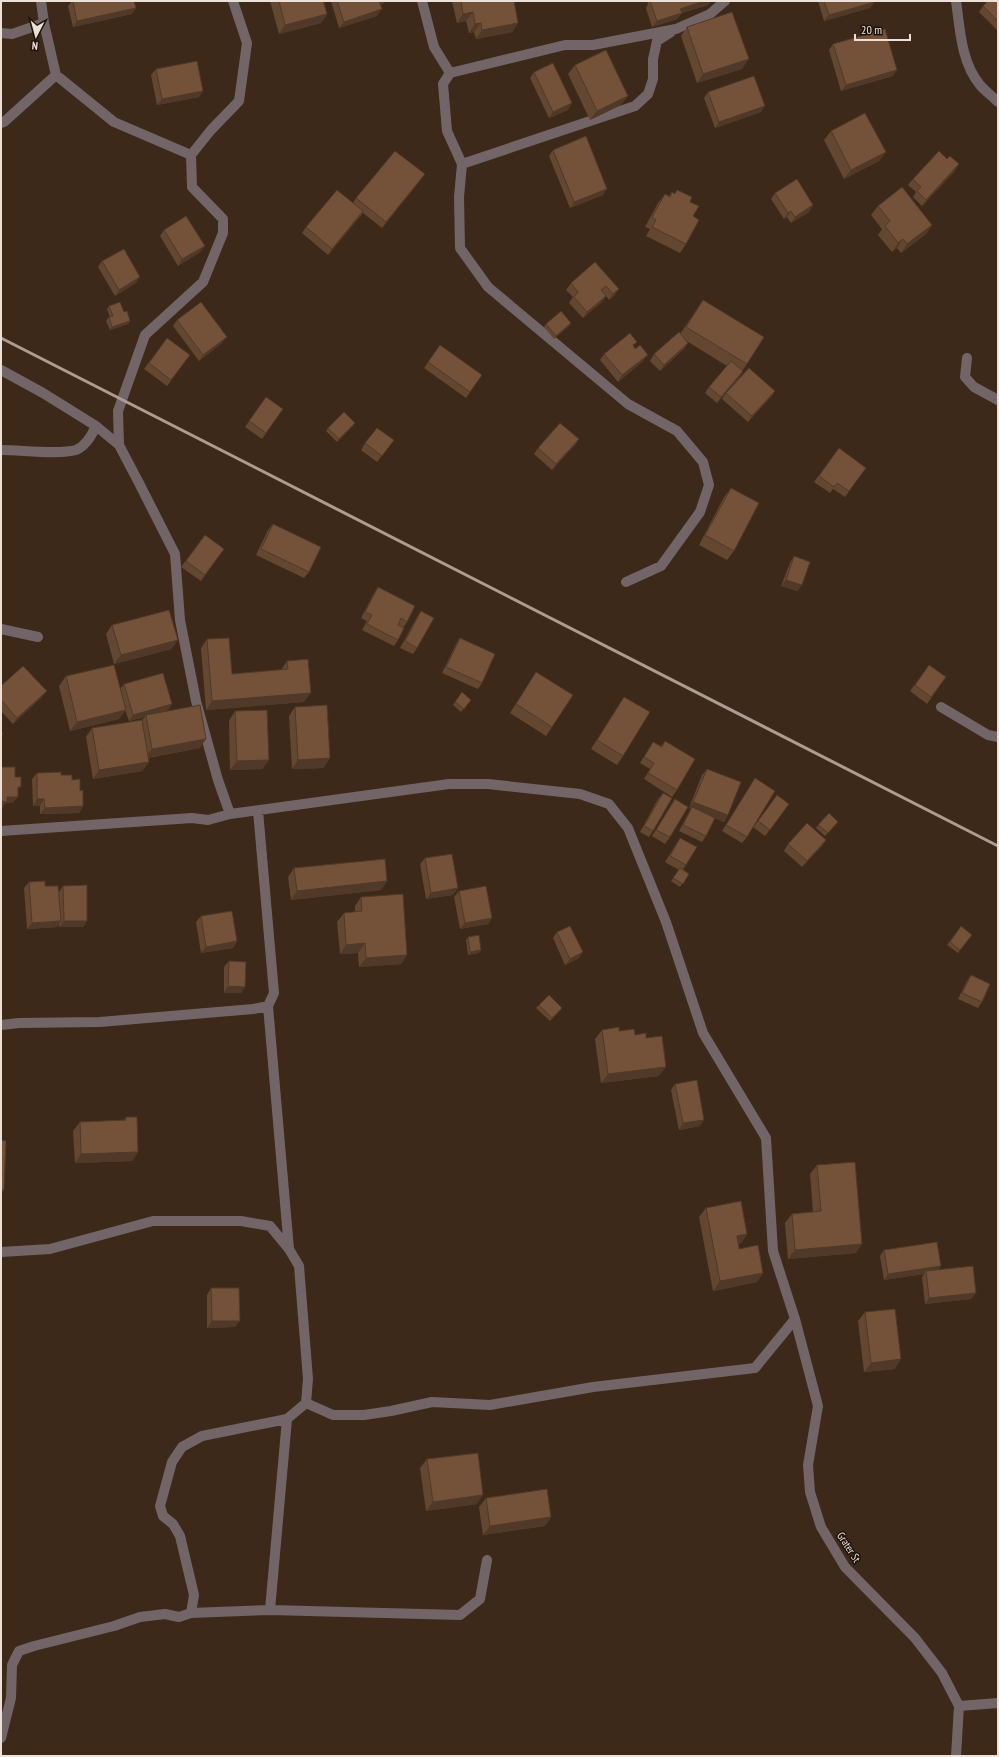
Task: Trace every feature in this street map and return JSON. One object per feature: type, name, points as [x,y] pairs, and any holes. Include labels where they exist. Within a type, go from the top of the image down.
[{"type":"street","points":[[41,1],[44,23],[56,75],[114,122],[191,156]]},
{"type":"street","points":[[119,445],[118,411],[145,335],[203,282],[223,233],[223,219],[192,187],[191,156],[210,130],[239,101],[247,43],[233,1]]},
{"type":"street","points":[[422,1],[434,47],[450,73]]},
{"type":"street","points":[[462,164],[636,106],[648,94],[653,79],[653,59],[657,41],[676,29],[710,14],[725,1]]},
{"type":"street","points":[[956,1],[965,59],[979,84],[998,102]]},
{"type":"street","points":[[1,33],[12,34],[44,23]]},
{"type":"street","points":[[626,582],[661,566],[700,512],[709,485],[703,462],[677,431],[628,404],[488,287],[460,248],[459,198],[462,164],[447,131],[443,84],[450,73],[565,45],[594,45],[676,29]]},
{"type":"street","points":[[1,123],[4,122],[56,75]]},
{"type":"street","points":[[967,358],[965,377],[974,387],[998,400]]},
{"type":"street","points":[[1,370],[43,393],[96,426],[119,445],[176,554],[180,620],[196,701],[218,780],[230,814]]},
{"type":"street","points":[[1,450],[52,452],[77,450],[90,439],[96,426]]},
{"type":"street","points":[[1,629],[38,637]]},
{"type":"street","points":[[941,707],[988,734],[998,737]]},
{"type":"street","name":"Grater St","points":[[1,830],[192,818],[208,820],[230,814],[450,784],[488,784],[580,794],[609,804],[628,828],[666,922],[703,1033],[766,1138],[773,1251],[795,1319],[818,1406],[808,1465],[810,1492],[821,1527],[845,1567],[915,1638],[929,1656],[942,1673],[959,1706]]},
{"type":"street","points":[[258,811],[274,993],[268,1006],[289,1249]]},
{"type":"street","points":[[1,1025],[19,1023],[100,1022],[253,1009],[268,1006]]},
{"type":"street","points":[[1,1252],[50,1249],[153,1221],[241,1221],[270,1226],[289,1249],[298,1266],[308,1379],[306,1403],[287,1419],[202,1436],[182,1447],[172,1462],[160,1506],[163,1516],[173,1524],[180,1536],[194,1595],[191,1613]]},
{"type":"street","points":[[306,1403],[334,1415],[364,1415],[432,1402],[490,1405],[593,1387],[755,1368],[795,1319]]},
{"type":"street","points":[[270,1610],[287,1419]]},
{"type":"street","points":[[1,1738],[11,1698],[12,1665],[19,1651],[114,1626],[140,1617],[165,1614],[179,1617],[191,1613],[270,1610],[460,1615],[480,1599],[487,1560]]},
{"type":"street","points":[[956,1756],[959,1706],[998,1702]]},
{"type":"building","points":[[73,1],[134,1],[136,8],[77,21]]},
{"type":"building","points":[[279,1],[323,1],[327,14],[285,25]]},
{"type":"building","points":[[337,1],[379,1],[382,9],[344,22]]},
{"type":"building","points":[[461,1],[514,1],[518,23],[482,30],[481,23],[475,24],[473,12],[463,14]]},
{"type":"building","points":[[650,1],[704,1],[680,9],[682,13],[657,21]]},
{"type":"building","points":[[824,1],[874,1],[875,2],[829,15]]},
{"type":"building","points":[[988,1],[998,1],[998,21],[983,6]]},
{"type":"building","points":[[732,12],[749,59],[703,74],[687,27]]},
{"type":"building","points":[[885,29],[897,70],[846,85],[833,44]]},
{"type":"building","points":[[606,50],[628,96],[597,111],[575,65]]},
{"type":"building","points":[[197,61],[203,91],[162,99],[156,69]]},
{"type":"building","points":[[553,63],[572,103],[553,112],[534,72]]},
{"type":"building","points":[[754,76],[765,106],[719,122],[708,92]]},
{"type":"building","points":[[865,113],[886,152],[851,170],[831,131]]},
{"type":"building","points":[[586,136],[607,189],[574,202],[553,150]]},
{"type":"building","points":[[395,151],[425,174],[386,222],[356,198]]},
{"type":"building","points":[[939,151],[947,159],[950,156],[959,164],[926,200],[917,191],[921,187],[913,179]]},
{"type":"building","points":[[797,179],[813,205],[795,217],[791,211],[788,213],[775,193]]},
{"type":"building","points":[[902,187],[932,225],[907,244],[903,239],[898,243],[885,226],[890,221],[878,206]]},
{"type":"building","points":[[337,190],[363,211],[332,249],[306,227]]},
{"type":"building","points":[[677,190],[692,197],[690,202],[699,206],[693,216],[699,220],[686,244],[652,227],[656,220],[652,217],[665,194],[670,197],[672,192],[675,194]]},
{"type":"building","points":[[186,216],[205,246],[182,259],[164,230]]},
{"type":"building","points":[[124,249],[140,277],[119,290],[102,261]]},
{"type":"building","points":[[595,262],[619,289],[613,294],[606,286],[601,290],[606,296],[587,312],[574,297],[578,292],[571,283]]},
{"type":"building","points":[[703,300],[764,337],[747,364],[686,327]]},
{"type":"building","points":[[120,302],[124,312],[127,311],[130,321],[112,327],[109,317],[113,316],[109,306]]},
{"type":"building","points":[[201,302],[227,337],[203,355],[177,320]]},
{"type":"building","points":[[561,311],[571,323],[556,336],[546,324]]},
{"type":"building","points":[[679,332],[688,343],[664,365],[654,354]]},
{"type":"building","points":[[630,333],[637,342],[633,345],[635,349],[640,345],[648,355],[622,375],[604,354]]},
{"type":"building","points":[[167,338],[190,355],[171,380],[149,363]]},
{"type":"building","points":[[440,345],[482,375],[470,392],[428,362]]},
{"type":"building","points":[[731,361],[743,371],[721,397],[709,387]]},
{"type":"building","points":[[749,368],[775,391],[752,416],[726,393]]},
{"type":"building","points":[[266,397],[283,409],[266,433],[249,421]]},
{"type":"building","points":[[344,412],[355,423],[339,439],[328,428]]},
{"type":"building","points":[[560,423],[579,439],[556,464],[538,448]]},
{"type":"building","points":[[377,428],[394,440],[382,456],[365,443]]},
{"type":"building","points":[[839,448],[866,468],[849,491],[837,483],[834,487],[819,476]]},
{"type":"building","points":[[731,488],[759,503],[734,551],[705,535]]},
{"type":"building","points":[[273,524],[321,547],[309,572],[261,549]]},
{"type":"building","points":[[205,535],[224,549],[205,575],[186,561]]},
{"type":"building","points":[[794,556],[810,562],[802,585],[786,580]]},
{"type":"building","points":[[378,587],[415,606],[407,622],[401,618],[398,625],[404,628],[398,640],[367,624],[372,615],[365,612]]},
{"type":"building","points":[[169,610],[178,640],[121,655],[112,625]]},
{"type":"building","points":[[421,611],[434,618],[417,648],[405,641]]},
{"type":"building","points":[[229,638],[232,674],[288,669],[287,661],[308,659],[311,693],[212,701],[207,639]]},
{"type":"building","points":[[460,638],[495,654],[482,683],[446,667]]},
{"type":"building","points":[[114,665],[126,710],[77,722],[66,676]]},
{"type":"building","points":[[929,665],[946,677],[931,697],[915,685]]},
{"type":"building","points":[[23,666],[47,691],[17,718],[1,700],[1,686]]},
{"type":"building","points":[[536,672],[573,695],[552,727],[516,704]]},
{"type":"building","points":[[163,673],[172,704],[133,715],[124,684]]},
{"type":"building","points":[[462,692],[471,700],[464,709],[455,702]]},
{"type":"building","points":[[624,697],[650,712],[623,756],[597,740]]},
{"type":"building","points":[[200,705],[206,739],[152,749],[146,715]]},
{"type":"building","points":[[327,705],[330,758],[298,760],[295,707]]},
{"type":"building","points":[[267,710],[269,760],[237,761],[235,711]]},
{"type":"building","points":[[142,720],[149,762],[99,770],[92,728]]},
{"type":"building","points":[[665,741],[695,759],[677,790],[648,773],[654,763],[644,757],[653,742],[662,747]]},
{"type":"building","points":[[1,767],[15,767],[15,777],[21,777],[21,787],[18,787],[18,797],[7,797],[7,802],[1,801]]},
{"type":"building","points":[[707,769],[741,782],[728,815],[693,802]]},
{"type":"building","points":[[61,772],[61,775],[72,775],[72,780],[80,779],[80,791],[83,790],[83,806],[45,808],[44,799],[37,799],[37,773]]},
{"type":"building","points":[[755,778],[775,791],[747,837],[726,825]]},
{"type":"building","points":[[663,793],[672,798],[653,831],[644,826]]},
{"type":"building","points":[[777,795],[789,804],[770,830],[758,821]]},
{"type":"building","points":[[675,799],[688,807],[670,837],[656,830]]},
{"type":"building","points":[[692,807],[715,818],[706,836],[683,825]]},
{"type":"building","points":[[829,813],[838,822],[828,833],[818,825]]},
{"type":"building","points":[[807,823],[826,840],[807,861],[788,844]]},
{"type":"building","points":[[680,838],[697,847],[686,865],[670,856]]},
{"type":"building","points":[[452,854],[458,888],[431,893],[425,858]]},
{"type":"building","points":[[385,859],[387,881],[297,891],[294,868]]},
{"type":"building","points":[[680,868],[689,874],[683,884],[673,878]]},
{"type":"building","points":[[45,881],[45,886],[58,886],[61,921],[32,923],[29,882]]},
{"type":"building","points":[[87,885],[87,921],[64,921],[63,886]]},
{"type":"building","points":[[486,886],[492,918],[465,923],[459,891]]},
{"type":"building","points":[[403,894],[407,955],[366,958],[365,943],[346,945],[344,913],[362,911],[361,897]]},
{"type":"building","points":[[232,911],[237,941],[206,947],[201,916]]},
{"type":"building","points":[[570,926],[583,952],[570,959],[557,932]]},
{"type":"building","points":[[961,926],[972,935],[960,950],[950,942]]},
{"type":"building","points":[[479,935],[481,950],[470,952],[468,937]]},
{"type":"building","points":[[229,961],[246,962],[245,987],[228,986]]},
{"type":"building","points":[[971,975],[990,984],[982,1002],[962,993]]},
{"type":"building","points":[[549,995],[562,1008],[552,1018],[539,1005]]},
{"type":"building","points":[[619,1027],[619,1031],[634,1029],[635,1035],[646,1033],[646,1038],[662,1036],[666,1067],[608,1074],[602,1030]]},
{"type":"building","points":[[697,1080],[704,1120],[683,1123],[675,1084]]},
{"type":"building","points":[[126,1117],[137,1117],[138,1152],[81,1154],[80,1122],[126,1120]]},
{"type":"building","points":[[1,1140],[6,1141],[4,1190],[1,1190]]},
{"type":"building","points":[[855,1162],[862,1244],[795,1250],[792,1214],[821,1211],[817,1165]]},
{"type":"building","points":[[741,1201],[747,1234],[737,1236],[739,1249],[758,1245],[763,1273],[720,1281],[706,1208]]},
{"type":"building","points":[[937,1242],[941,1266],[888,1274],[884,1250]]},
{"type":"building","points":[[973,1266],[976,1293],[929,1298],[926,1271]]},
{"type":"building","points":[[211,1288],[239,1288],[240,1321],[212,1321]]},
{"type":"building","points":[[895,1309],[901,1359],[871,1363],[865,1312]]},
{"type":"building","points":[[478,1453],[483,1495],[433,1502],[427,1459]]},
{"type":"building","points":[[547,1489],[551,1517],[490,1526],[486,1498]]},
{"type":"railway","points":[[1,338],[998,846]]}]
